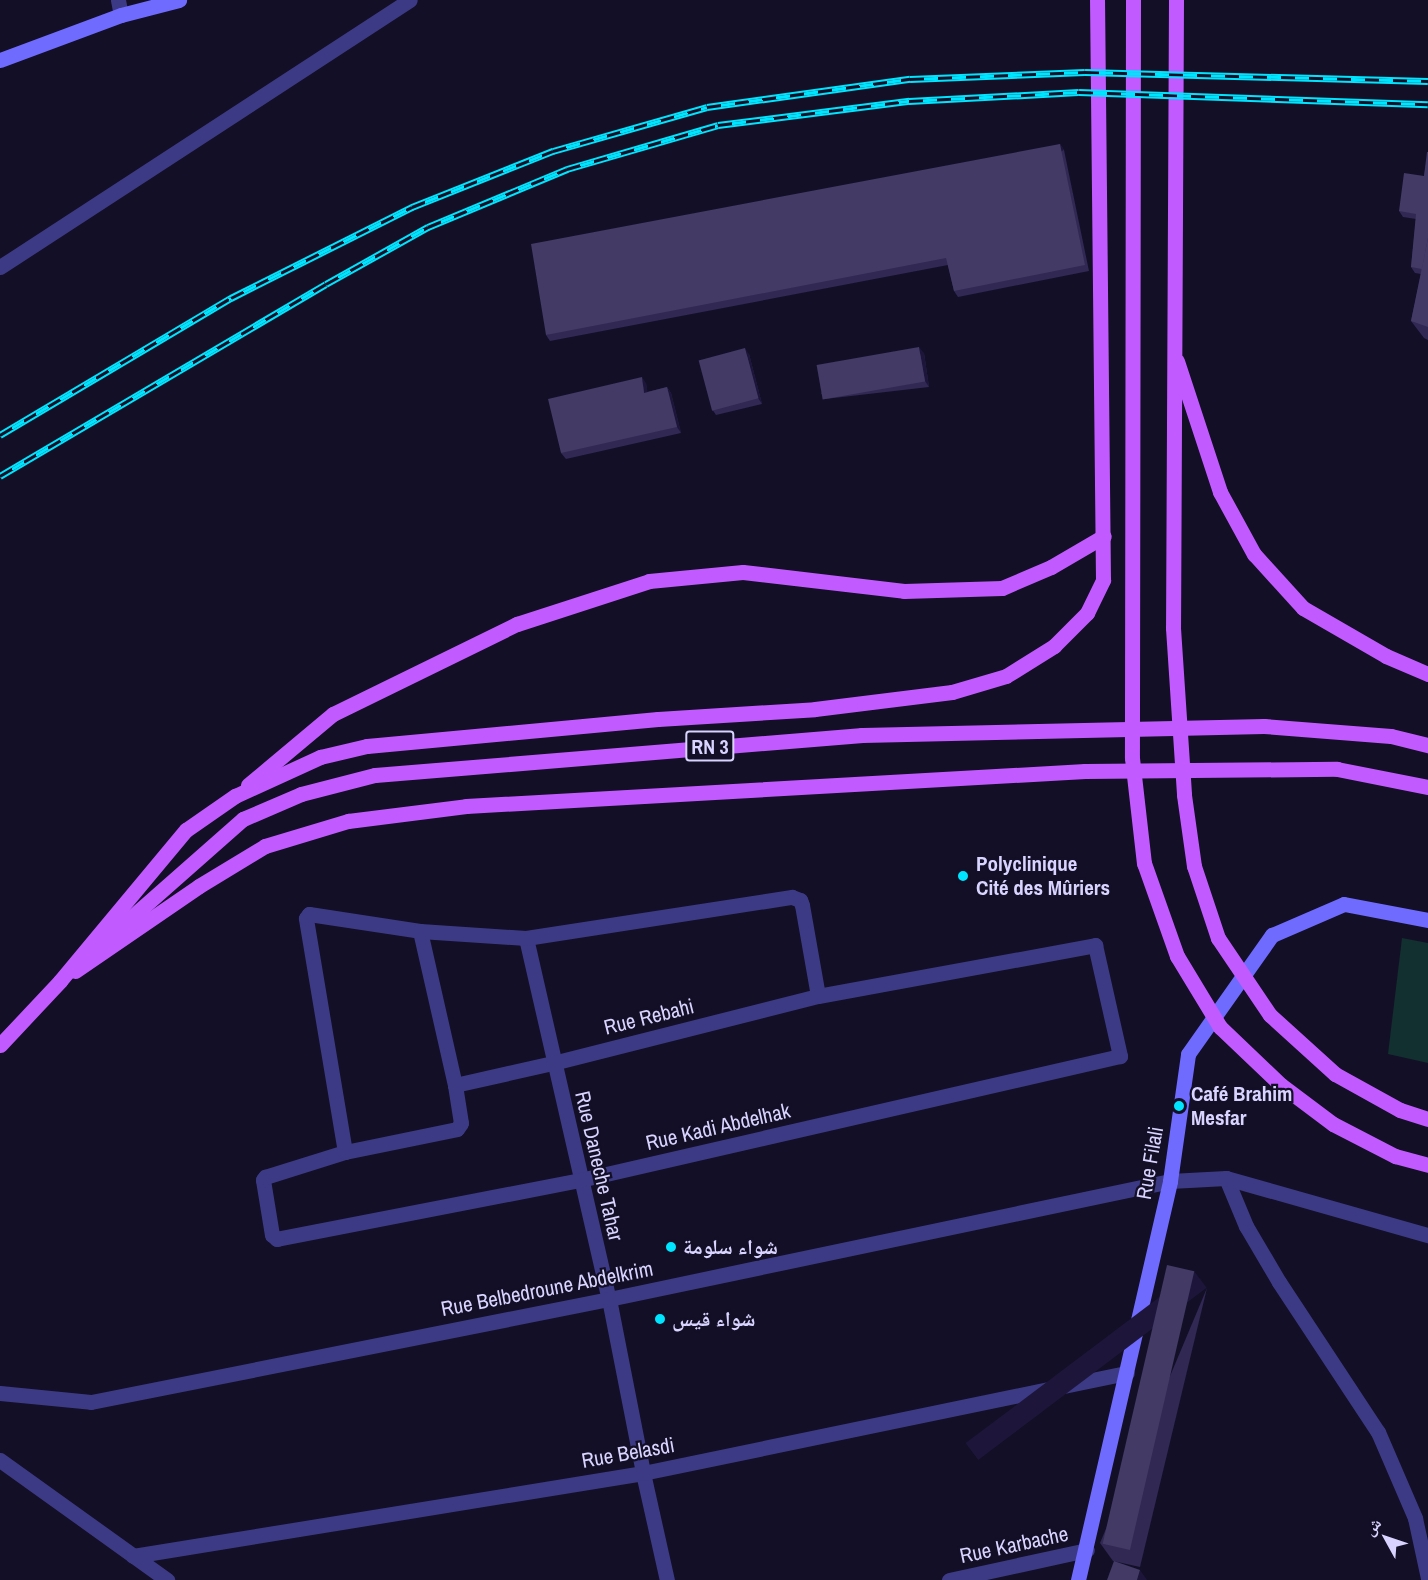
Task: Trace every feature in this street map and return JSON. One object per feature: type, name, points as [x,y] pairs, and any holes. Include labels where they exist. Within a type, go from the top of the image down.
[{"type":"main road","points":[[235,796],[320,757],[367,746],[658,719],[815,709],[952,692],[1006,676],[1053,646],[1088,613],[1103,580],[1097,0]]},
{"type":"main road","points":[[1133,0],[1132,758],[1144,863],[1178,956],[1220,1027],[1281,1085],[1333,1124],[1395,1156],[1428,1165]]},
{"type":"main road","points":[[1176,0],[1173,628],[1184,795],[1194,866],[1218,938],[1270,1015],[1335,1074],[1401,1110],[1428,1119]]},
{"type":"main road","points":[[1173,348],[1220,492],[1254,554],[1303,608],[1386,656],[1428,674]]},
{"type":"main road","points":[[60,981],[186,831],[235,796],[333,714],[516,624],[649,581],[743,572],[904,591],[1002,588],[1051,567],[1104,536]]},
{"type":"main road","name":"RN 3","points":[[0,1045],[60,981],[243,819],[301,794],[375,775],[862,735],[1264,726],[1391,736],[1428,745]]},
{"type":"main road","name":"RN 3","points":[[60,981],[199,886],[265,846],[348,821],[466,806],[1085,771],[1337,768],[1428,787]]},
{"type":"street","points":[[0,60],[119,8],[179,0]]},
{"type":"street","points":[[0,267],[410,0]]},
{"type":"street","points":[[420,931],[455,1085],[461,1123],[457,1129],[345,1152],[307,916],[420,931],[526,938],[792,897],[800,900],[802,905],[818,996]]},
{"type":"street","name":"Rue Filali","points":[[1078,1580],[1087,1550],[1170,1181],[1188,1054],[1272,935],[1344,904],[1428,920]]},
{"type":"street","name":"Rue Daneche Tahar","points":[[526,938],[553,1064],[609,1299],[643,1473],[667,1580]]},
{"type":"street","name":"Rue Rebahi","points":[[455,1085],[553,1064],[818,996],[1095,945]]},
{"type":"street","name":"Rue Kadi Abdelhak","points":[[345,1152],[265,1177],[263,1180],[272,1235],[277,1239],[580,1180],[1120,1056],[1095,945]]},
{"type":"street","points":[[1226,1178],[1246,1226],[1279,1282],[1378,1432],[1415,1518],[1428,1578]]},
{"type":"street","name":"Rue Belbedroune Abdelkrim","points":[[0,1393],[91,1402],[609,1299],[1170,1181],[1226,1178],[1428,1235]]},
{"type":"street","name":"Rue Belasdi","points":[[133,1556],[643,1473],[1127,1373]]},
{"type":"street","points":[[0,1460],[167,1580]]},
{"type":"street","name":"Rue Karbache","points":[[949,1580],[1087,1550]]},
{"type":"green space","points":[[1402,938],[1428,943],[1428,1063],[1388,1054]]},
{"type":"building","points":[[1060,144],[1085,265],[954,291],[946,258],[546,335],[531,244]]},
{"type":"building","points":[[1427,152],[1428,238],[1422,269],[1411,267],[1416,214],[1399,211],[1404,173],[1424,176]]},
{"type":"building","points":[[1428,238],[1428,327],[1411,321]]},
{"type":"building","points":[[919,347],[925,381],[823,400],[817,365]]},
{"type":"building","points":[[745,348],[758,398],[712,411],[699,360]]},
{"type":"building","points":[[642,377],[644,393],[667,387],[677,427],[561,453],[548,399]]},
{"type":"building","points":[[1167,1265],[1194,1271],[1130,1550],[1103,1544]]},
{"type":"building","points":[[1114,1561],[1140,1570],[1137,1580],[1107,1580]]},
{"type":"railway","points":[[0,435],[231,298],[412,207],[553,151],[707,107],[910,79],[1085,72],[1428,81]]},
{"type":"railway","points":[[0,476],[326,284],[428,227],[567,169],[718,125],[909,101],[1079,92],[1428,104]]},
{"type":"place","name":"Polyclinique Cité des Mûriers","points":[[963,876]]},
{"type":"place","name":"Café Brahim Mesfar","points":[[1179,1106]]},
{"type":"place","name":"شواء سلومة","points":[[671,1247]]},
{"type":"place","name":"شواء قيس","points":[[660,1319]]}]
